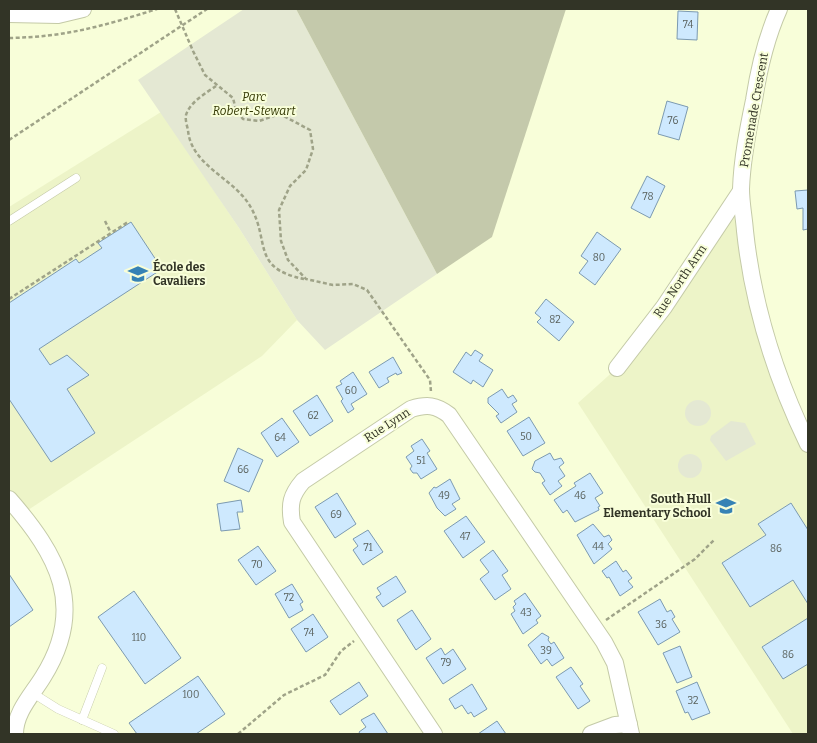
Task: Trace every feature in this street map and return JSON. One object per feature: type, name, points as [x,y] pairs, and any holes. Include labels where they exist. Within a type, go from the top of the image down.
[{"type":"street","points":[[9,14],[58,15],[83,9]]},
{"type":"street","points":[[767,9],[770,28]]},
{"type":"street","name":"Promenade Crescent","points":[[779,9],[770,28],[759,70],[744,152],[741,191],[747,250],[757,304],[770,354],[794,416],[808,444]]},
{"type":"street","name":"Rue North Arm","points":[[617,368],[664,306],[741,191]]},
{"type":"street","points":[[432,406],[438,406],[449,415],[594,628],[615,663],[630,729],[615,725],[591,734]]},
{"type":"street","name":"Rue Lynn","points":[[432,406],[411,409],[303,481],[293,493],[289,507],[292,522],[434,734]]},
{"type":"street","points":[[9,499],[38,536],[52,560],[64,590],[66,609],[60,643],[51,664],[31,692],[18,716],[15,734]]},
{"type":"lane","points":[[9,222],[76,178]]},
{"type":"lane","points":[[82,720],[102,668]]},
{"type":"lane","points":[[31,692],[82,720],[114,734]]},
{"type":"path","points":[[9,38],[47,37],[78,32],[157,9]]},
{"type":"path","points":[[176,9],[205,75],[216,86],[233,98],[236,110],[243,119],[259,121],[280,114],[310,130],[314,149],[306,170],[290,186],[279,210],[280,241],[288,260],[306,279]]},
{"type":"path","points":[[9,140],[207,9]]},
{"type":"path","points":[[216,86],[198,98],[186,115],[188,140],[202,160],[250,204],[260,226],[266,259],[287,276],[332,285],[353,284],[367,290],[430,380],[432,406]]},
{"type":"path","points":[[105,221],[110,231]]},
{"type":"path","points":[[9,299],[110,231],[128,222]]},
{"type":"path","points":[[594,628],[695,559],[715,539]]},
{"type":"path","points":[[238,734],[284,696],[325,676],[341,651],[365,632]]},
{"type":"shaded area","points":[[296,9],[566,9],[492,237],[437,274]]},
{"type":"shaded area","name":"École des Cavaliers","points":[[161,112],[239,228],[297,320],[262,356],[22,514],[9,499],[9,207]]},
{"type":"shaded area","name":"South Hull Elementary School","points":[[741,191],[747,251],[808,444],[808,734],[793,734],[578,403],[617,368]]},
{"type":"green space","name":"Parc Robert-Stewart","points":[[244,9],[296,9],[437,274],[325,350],[297,320],[239,228],[138,80]]},
{"type":"green space","points":[[698,400],[707,404],[711,413],[707,422],[698,426],[689,422],[685,413],[689,404]]},
{"type":"green space","points":[[731,421],[745,423],[756,444],[726,461],[710,440],[711,436]]},
{"type":"green space","points":[[690,454],[695,455],[701,461],[701,471],[695,477],[690,478],[685,477],[679,471],[678,466],[679,461],[685,455]]},
{"type":"building","points":[[678,11],[698,12],[697,40],[677,39]]},
{"type":"building","points":[[667,101],[688,107],[679,140],[658,134]]},
{"type":"building","points":[[647,176],[665,186],[650,218],[631,208]]},
{"type":"building","points":[[808,190],[808,229],[803,230],[803,208],[797,209],[795,191]]},
{"type":"building","points":[[131,222],[162,269],[39,349],[50,365],[67,355],[89,375],[67,389],[95,433],[51,462],[9,399],[9,303],[76,259],[79,263],[102,248],[98,243]]},
{"type":"building","points":[[597,232],[621,249],[595,285],[579,273],[588,261],[581,256]]},
{"type":"building","points":[[546,299],[574,322],[559,341],[537,322],[541,318],[535,313]]},
{"type":"building","points":[[475,350],[483,355],[479,361],[493,370],[483,387],[473,380],[471,384],[453,372],[466,352],[471,356]]},
{"type":"building","points":[[393,357],[402,373],[397,375],[396,373],[387,378],[389,382],[379,388],[369,372]]},
{"type":"building","points":[[353,372],[367,394],[351,404],[354,409],[348,413],[336,387],[342,384],[340,381]]},
{"type":"building","points":[[502,389],[508,398],[513,395],[517,401],[512,404],[517,412],[501,423],[496,416],[499,414],[488,403],[488,398]]},
{"type":"building","points":[[317,395],[333,421],[310,436],[293,411]]},
{"type":"building","points":[[529,417],[545,443],[523,456],[507,431]]},
{"type":"building","points":[[282,418],[299,442],[277,457],[261,433]]},
{"type":"building","points":[[422,439],[430,451],[427,453],[437,469],[421,479],[417,473],[413,473],[410,469],[412,466],[406,457],[414,451],[411,446]]},
{"type":"building","points":[[238,448],[263,460],[249,492],[224,481]]},
{"type":"building","points":[[550,453],[554,460],[561,458],[564,463],[559,467],[565,476],[558,481],[562,486],[550,495],[542,483],[545,481],[540,473],[532,469],[535,461]]},
{"type":"building","points":[[590,473],[603,493],[595,498],[600,506],[598,507],[599,510],[575,522],[567,510],[563,513],[554,500],[576,486],[574,483]]},
{"type":"building","points":[[450,479],[460,499],[452,504],[456,509],[445,516],[437,508],[429,493],[434,487],[436,488]]},
{"type":"building","points":[[337,493],[356,524],[335,538],[315,507]]},
{"type":"building","points":[[241,500],[243,512],[237,512],[240,529],[221,531],[217,504]]},
{"type":"building","points":[[791,503],[808,530],[808,604],[793,580],[750,607],[722,563],[766,535],[758,524]]},
{"type":"building","points":[[466,516],[485,542],[463,558],[444,531]]},
{"type":"building","points":[[593,524],[604,537],[609,535],[612,540],[608,544],[612,549],[594,564],[577,535]]},
{"type":"building","points":[[368,530],[383,552],[363,565],[353,550],[358,546],[353,539]]},
{"type":"building","points":[[258,546],[276,571],[256,585],[238,560]]},
{"type":"building","points":[[493,550],[508,571],[502,575],[511,589],[495,600],[480,579],[489,572],[480,560]]},
{"type":"building","points":[[616,561],[623,572],[626,570],[632,578],[628,581],[633,587],[620,596],[609,577],[607,578],[602,571]]},
{"type":"building","points":[[9,574],[33,610],[9,627]]},
{"type":"building","points":[[396,576],[406,592],[383,607],[376,597],[381,594],[377,588]]},
{"type":"building","points":[[292,584],[303,602],[300,604],[303,610],[289,618],[275,594]]},
{"type":"building","points":[[134,591],[181,658],[145,684],[98,617]]},
{"type":"building","points":[[525,593],[541,616],[536,620],[538,623],[523,634],[511,614],[515,611],[513,607],[516,604],[514,601]]},
{"type":"building","points":[[660,599],[667,612],[671,610],[675,617],[672,619],[680,632],[658,645],[638,612]]},
{"type":"building","points":[[412,610],[431,639],[416,650],[397,620]]},
{"type":"building","points":[[313,614],[328,637],[306,652],[291,629]]},
{"type":"building","points":[[808,618],[808,664],[783,679],[762,647]]},
{"type":"building","points":[[542,633],[549,637],[548,640],[551,644],[554,642],[564,658],[552,666],[547,659],[541,664],[528,645]]},
{"type":"building","points":[[680,646],[692,677],[677,683],[663,653]]},
{"type":"building","points":[[441,648],[445,655],[453,649],[466,669],[443,684],[426,658]]},
{"type":"building","points":[[571,667],[583,684],[580,686],[590,701],[578,709],[556,677]]},
{"type":"building","points":[[198,676],[225,714],[196,734],[137,734],[129,723]]},
{"type":"building","points":[[359,682],[368,696],[340,715],[330,701]]},
{"type":"building","points":[[697,682],[710,713],[692,720],[688,712],[685,713],[676,691]]},
{"type":"building","points":[[472,684],[487,709],[474,717],[471,712],[468,714],[462,705],[455,709],[449,699]]},
{"type":"building","points":[[374,713],[388,734],[360,734],[359,732],[366,727],[361,720]]},
{"type":"building","points":[[497,721],[506,734],[478,734]]},
{"type":"place","name":"École des Cavaliers","points":[[138,274]]},
{"type":"place","name":"South Hull Elementary School","points":[[726,506]]}]
